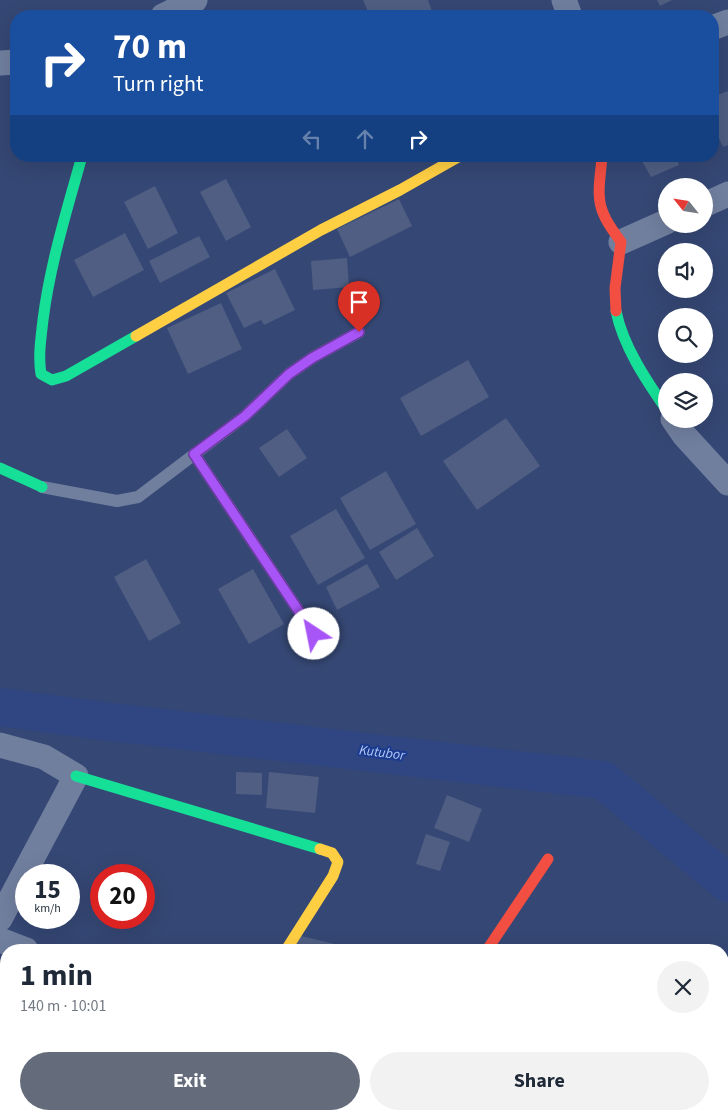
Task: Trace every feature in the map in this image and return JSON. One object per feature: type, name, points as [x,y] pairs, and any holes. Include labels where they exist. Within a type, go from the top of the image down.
[{"type":"street","points":[[175,10],[195,0]]},
{"type":"street","points":[[80,162],[63,222],[46,297],[39,362],[41,374],[52,380],[66,376],[321,230],[400,190],[449,162]]},
{"type":"street","points":[[602,162],[599,195],[601,209],[621,242],[616,273],[616,306],[625,337],[658,397]]},
{"type":"street","points":[[713,202],[728,194]]},
{"type":"street","points":[[621,242],[658,226]]},
{"type":"street","points":[[679,428],[728,483]]},
{"type":"street","points":[[0,468],[42,487]]},
{"type":"street","points":[[0,745],[44,756],[76,776],[332,853],[338,862],[333,876],[290,944]]},
{"type":"street","points":[[0,919],[76,776]]},
{"type":"street","points":[[491,944],[548,859]]},
{"type":"lane","points":[[42,487],[117,501],[138,497],[245,416],[289,374],[312,358],[359,332]]},
{"type":"lane","points":[[194,454],[314,634]]},
{"type":"building","points":[[363,0],[428,0],[432,10],[367,10]]},
{"type":"building","points":[[657,0],[672,0],[660,6]]},
{"type":"building","points":[[728,91],[728,145],[723,147],[719,138],[719,94]]},
{"type":"building","points":[[642,162],[678,162],[679,165],[651,177]]},
{"type":"building","points":[[226,179],[251,227],[226,241],[200,192]]},
{"type":"building","points":[[155,186],[178,233],[148,249],[124,202]]},
{"type":"building","points":[[399,199],[412,226],[350,257],[337,229]]},
{"type":"building","points":[[125,233],[144,270],[93,297],[74,260]]},
{"type":"building","points":[[199,236],[210,257],[160,283],[149,261]]},
{"type":"building","points":[[347,258],[349,287],[313,290],[311,261]]},
{"type":"building","points":[[275,269],[295,310],[264,325],[261,320],[244,328],[226,293]]},
{"type":"building","points":[[221,303],[242,349],[188,374],[167,328]]},
{"type":"building","points":[[468,360],[489,397],[421,436],[400,398]]},
{"type":"building","points":[[506,418],[540,466],[477,510],[443,461]]},
{"type":"building","points":[[287,429],[307,458],[279,477],[259,448]]},
{"type":"building","points":[[386,471],[416,524],[370,550],[340,498]]},
{"type":"building","points":[[336,509],[365,558],[318,585],[290,536]]},
{"type":"building","points":[[417,528],[434,556],[396,580],[379,552]]},
{"type":"building","points":[[146,559],[181,623],[149,641],[114,577]]},
{"type":"building","points":[[367,564],[380,587],[337,610],[326,587]]},
{"type":"building","points":[[253,569],[284,624],[249,644],[218,589]]},
{"type":"building","points":[[236,772],[262,773],[262,795],[236,794]]},
{"type":"building","points":[[269,772],[319,777],[315,813],[266,808]]},
{"type":"building","points":[[447,795],[482,809],[469,842],[434,828]]},
{"type":"building","points":[[426,834],[450,842],[440,871],[416,864]]},
{"type":"building","points":[[297,935],[334,944],[295,944]]},
{"type":"waterway","name":"Kutubor","points":[[0,707],[103,721],[603,780],[728,883]]},
{"type":"traffic: fast","points":[[80,162],[59,237],[46,299],[41,340],[41,374],[52,380],[66,376],[136,336]]},
{"type":"traffic: fast","points":[[616,311],[619,324],[630,350],[658,397]]},
{"type":"traffic: fast","points":[[0,468],[42,487]]},
{"type":"traffic: fast","points":[[76,776],[320,849]]},
{"type":"traffic: slow","points":[[136,336],[321,230],[400,190],[449,162]]},
{"type":"traffic: slow","points":[[290,944],[333,876],[338,862],[332,853],[320,849]]},
{"type":"traffic: jam","points":[[601,162],[599,186],[601,208],[607,222],[621,242],[615,288],[616,311]]},
{"type":"traffic: jam","points":[[491,944],[548,859]]},
{"type":"route","points":[[314,634],[194,454],[245,416],[289,374],[312,358],[359,332]]}]
